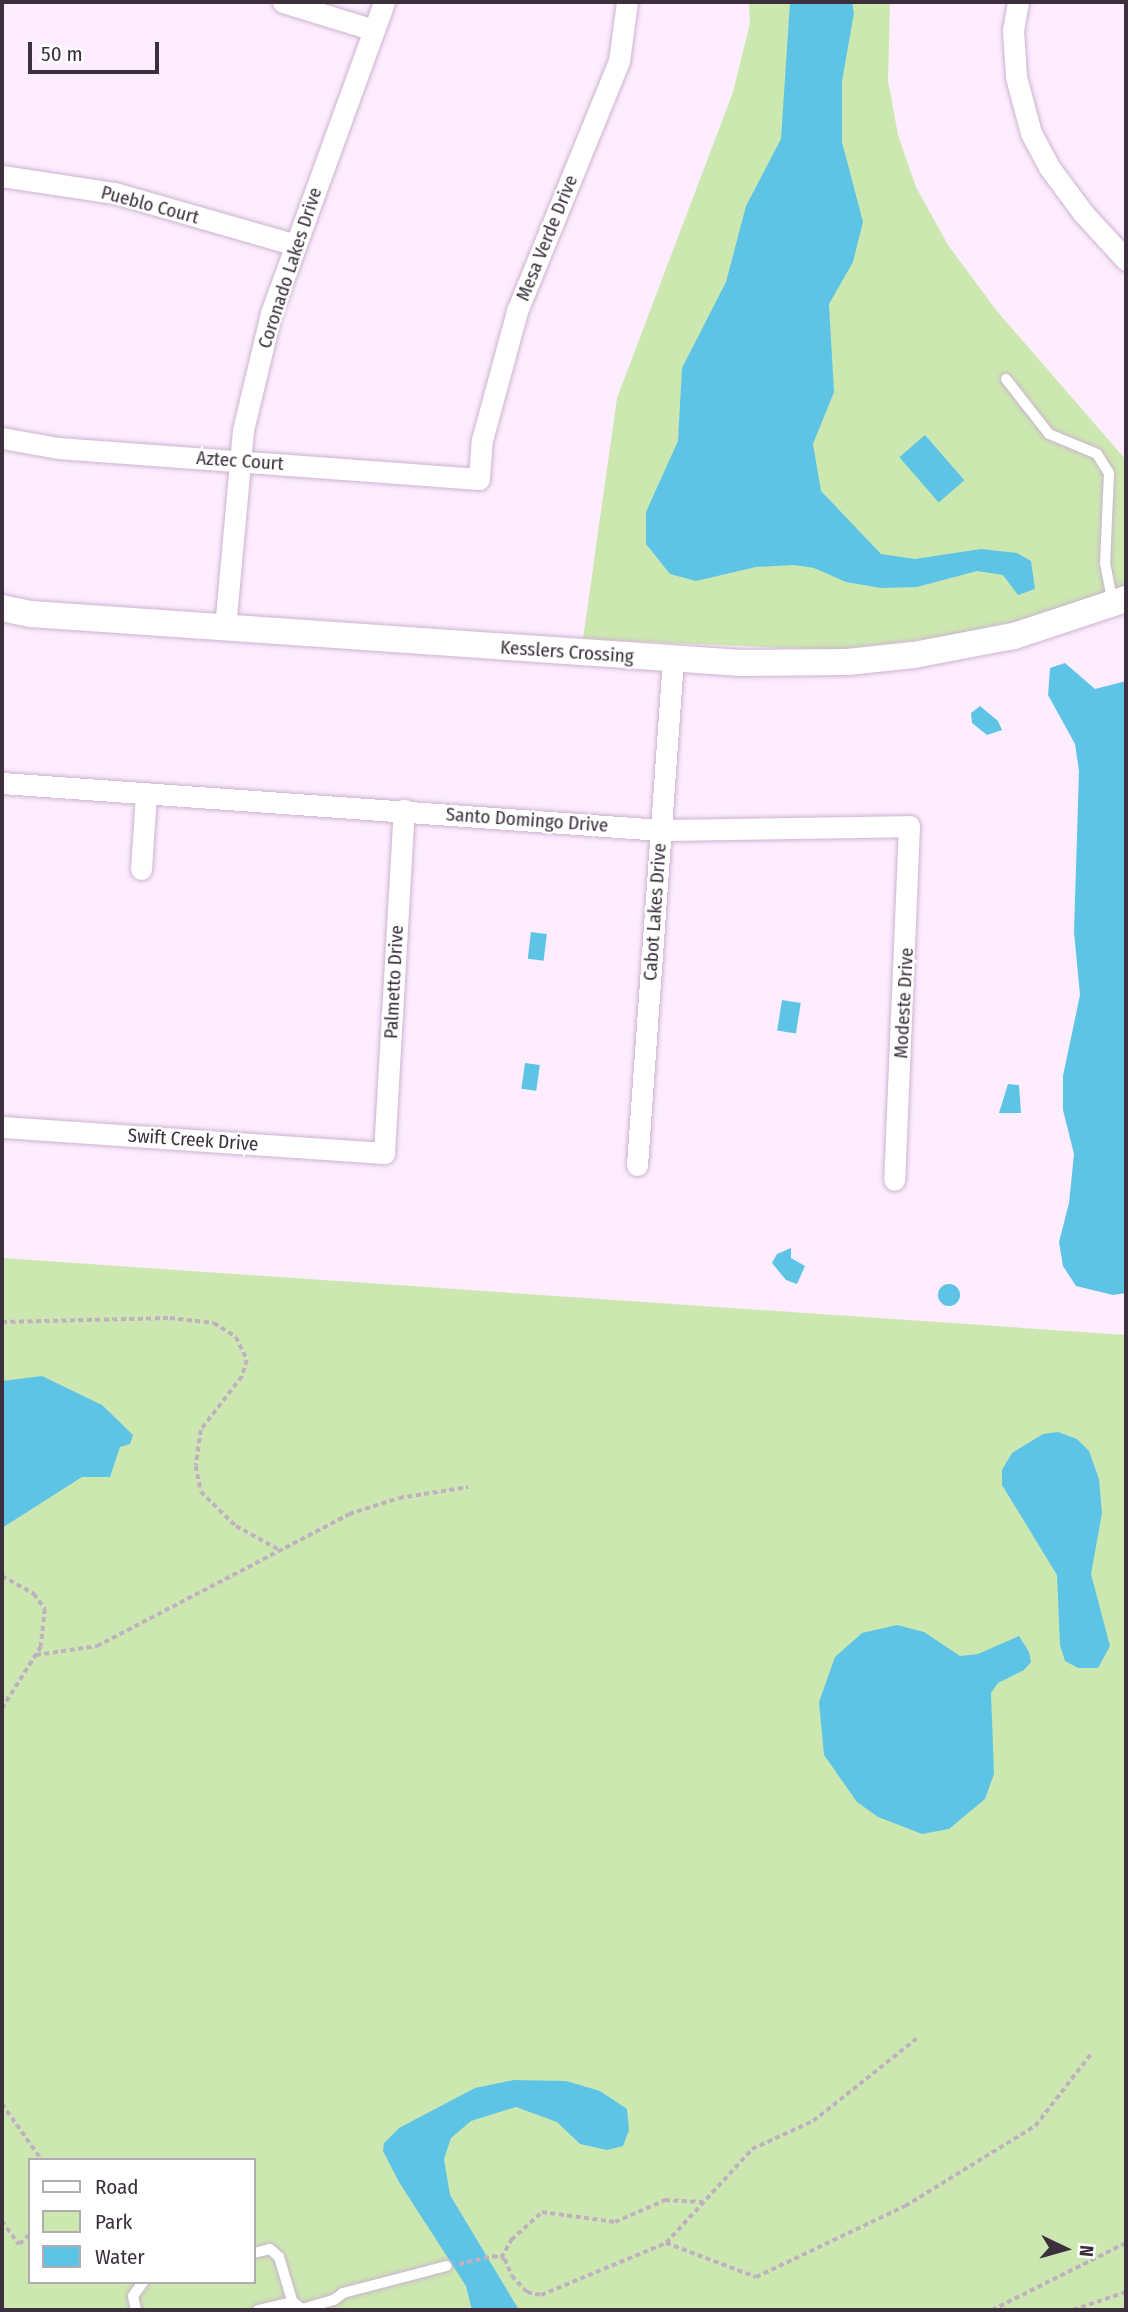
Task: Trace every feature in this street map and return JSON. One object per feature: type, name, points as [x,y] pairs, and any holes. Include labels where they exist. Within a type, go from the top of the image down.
[{"type":"street","points":[[283,2],[374,30]]},
{"type":"street","name":"Coronado Lakes Drive","points":[[225,628],[243,430],[271,313],[384,2]]},
{"type":"street","name":"Mesa Verde Drive","points":[[479,479],[482,440],[517,311],[619,61],[627,2]]},
{"type":"street","points":[[1018,2],[1013,30],[1016,77],[1031,133],[1076,204],[1126,260]]},
{"type":"street","name":"Pueblo Court","points":[[2,176],[115,193],[296,245]]},
{"type":"street","name":"Aztec Court","points":[[2,438],[28,445],[479,479]]},
{"type":"street","name":"Kesslers Crossing","points":[[2,607],[31,614],[673,659],[848,662],[914,655],[1014,636],[1120,602]]},
{"type":"street","name":"Cabot Lakes Drive","points":[[637,1165],[673,659]]},
{"type":"street","name":"Santo Domingo Drive","points":[[2,783],[661,830],[909,826]]},
{"type":"street","points":[[141,869],[146,793]]},
{"type":"street","name":"Palmetto Drive","points":[[384,1153],[404,810]]},
{"type":"street","name":"Modeste Drive","points":[[894,1180],[909,826]]},
{"type":"street","name":"Swift Creek Drive","points":[[2,1127],[384,1153]]},
{"type":"lane","points":[[1006,379],[1049,434],[1097,454],[1109,473],[1105,563],[1120,602]]},
{"type":"lane","points":[[256,2252],[270,2249],[279,2257],[294,2306]]},
{"type":"lane","points":[[258,2310],[294,2306],[302,2309],[334,2300],[343,2293],[447,2266]]},
{"type":"lane","points":[[136,2310],[133,2296],[142,2284]]},
{"type":"path","points":[[2,1322],[170,1318],[214,1323],[236,1336],[247,1360],[242,1377],[201,1430],[196,1466],[201,1492],[236,1526],[280,1550]]},
{"type":"path","points":[[36,1655],[97,1646],[349,1514],[399,1498],[468,1487]]},
{"type":"path","points":[[2,1576],[34,1594],[45,1609],[36,1655],[2,1709]]},
{"type":"path","points":[[447,2266],[492,2256],[500,2258],[527,2292],[541,2295],[666,2243],[752,2150],[813,2121],[916,2039]]},
{"type":"path","points":[[666,2243],[756,2277],[905,2206],[1035,2126],[1090,2055]]},
{"type":"path","points":[[2,2104],[40,2158]]},
{"type":"path","points":[[500,2258],[511,2240],[542,2212],[615,2222],[665,2200],[704,2202]]},
{"type":"path","points":[[2,2221],[19,2244],[28,2236]]},
{"type":"path","points":[[992,2310],[1126,2243]]},
{"type":"path","points":[[1073,2310],[1126,2292]]},
{"type":"green space","points":[[749,2],[890,2],[888,80],[898,135],[916,187],[948,245],[996,310],[1126,460],[1126,590],[1069,610],[941,637],[833,650],[583,639],[617,398],[733,92],[750,23]]},
{"type":"green space","points":[[2,1258],[1126,1335],[1126,2310],[2,2310]]},
{"type":"water","points":[[790,2],[852,2],[854,13],[842,81],[842,142],[863,222],[853,262],[829,304],[834,392],[813,444],[821,491],[881,554],[915,559],[981,549],[1017,553],[1031,561],[1035,589],[1018,595],[1003,575],[977,571],[917,587],[881,588],[846,582],[814,568],[794,565],[756,567],[696,581],[670,574],[646,544],[646,512],[678,441],[682,368],[726,282],[746,206],[781,139]]},
{"type":"water","points":[[925,435],[964,480],[939,503],[899,457]]},
{"type":"water","points":[[1065,663],[1095,689],[1126,681],[1126,1293],[1113,1295],[1076,1286],[1063,1266],[1059,1242],[1069,1203],[1074,1154],[1063,1110],[1063,1076],[1080,995],[1074,932],[1079,771],[1075,744],[1048,695],[1050,668]]},
{"type":"water","points":[[980,706],[998,721],[1002,730],[987,735],[972,723],[971,713]]},
{"type":"water","points":[[531,932],[547,934],[544,961],[528,959]]},
{"type":"water","points":[[782,1000],[801,1003],[796,1034],[777,1031]]},
{"type":"water","points":[[525,1063],[540,1065],[536,1091],[521,1089]]},
{"type":"water","points":[[1008,1084],[1019,1085],[1021,1113],[999,1113]]},
{"type":"water","points":[[791,1248],[791,1258],[805,1266],[797,1284],[786,1280],[772,1263],[777,1254]]},
{"type":"water","points":[[949,1284],[959,1291],[960,1295],[953,1305],[949,1306],[939,1299],[938,1295],[945,1285]]},
{"type":"water","points":[[42,1376],[102,1405],[133,1435],[130,1444],[120,1447],[110,1477],[82,1477],[2,1528],[2,1381]]},
{"type":"water","points":[[1058,1432],[1077,1439],[1089,1451],[1099,1479],[1102,1513],[1091,1574],[1110,1646],[1098,1668],[1078,1668],[1065,1661],[1060,1645],[1057,1575],[1002,1485],[1002,1470],[1012,1453],[1043,1434]]},
{"type":"water","points":[[897,1625],[924,1632],[960,1656],[978,1654],[1019,1636],[1029,1652],[1031,1662],[1024,1670],[998,1683],[991,1693],[994,1774],[985,1799],[949,1829],[922,1834],[878,1817],[857,1802],[824,1755],[819,1702],[835,1657],[862,1633]]},
{"type":"water","points":[[514,2080],[566,2081],[600,2091],[627,2109],[629,2130],[623,2146],[607,2150],[580,2144],[557,2122],[516,2107],[471,2121],[451,2138],[444,2159],[450,2195],[519,2310],[472,2310],[466,2286],[399,2182],[383,2151],[384,2143],[399,2128],[475,2088]]}]
